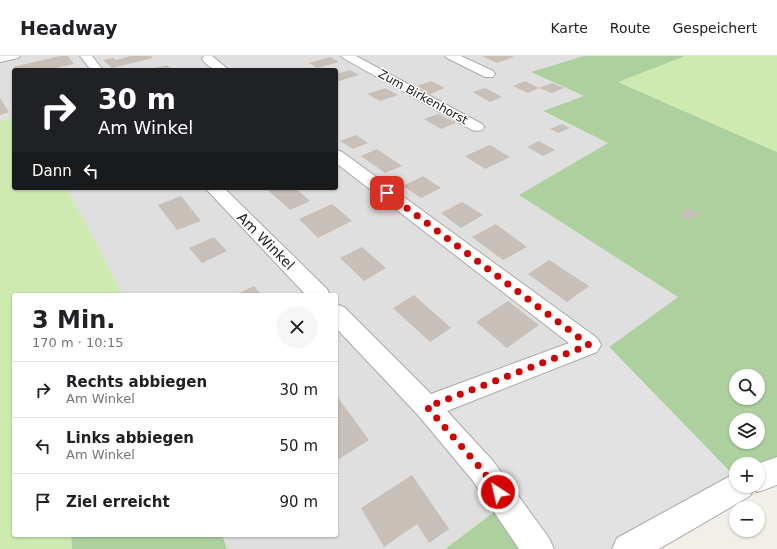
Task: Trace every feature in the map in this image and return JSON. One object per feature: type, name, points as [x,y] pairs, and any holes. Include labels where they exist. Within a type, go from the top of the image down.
[{"type":"street","points":[[0,58],[14,56]]},
{"type":"street","points":[[86,56],[95,68]]},
{"type":"street","name":"Zum Birkenhorst","points":[[348,56],[477,127]]},
{"type":"street","points":[[451,56],[489,74]]},
{"type":"street","points":[[208,59],[220,68]]},
{"type":"street","points":[[338,157],[589,345],[427,407]]},
{"type":"street","name":"Am Winkel","points":[[216,190],[317,293]]},
{"type":"street","points":[[338,315],[427,407],[483,471],[538,549]]},
{"type":"street","points":[[765,475],[777,470]]},
{"type":"street","points":[[628,549],[729,492]]},
{"type":"shaded area","points":[[0,56],[685,56],[544,112],[608,143],[678,297],[609,347],[438,419],[506,503],[445,549],[227,549],[223,537],[338,537],[338,293],[122,293],[68,190],[338,190],[338,68],[12,68],[12,117],[0,121]]},
{"type":"shaded area","points":[[609,347],[729,471],[729,490],[628,549],[538,549],[437,419]]},
{"type":"green space","points":[[584,56],[685,56],[618,82],[777,152],[777,471],[765,467],[765,457],[729,457],[729,471],[609,347],[678,297],[519,195],[608,143],[543,111],[584,96],[531,72]]},
{"type":"green space","points":[[685,56],[777,56],[777,152],[618,82]]},
{"type":"green space","points":[[12,117],[12,190],[68,190],[122,293],[12,293],[12,537],[71,537],[72,549],[0,549],[0,121]]},
{"type":"green space","points":[[506,503],[538,549],[445,549]]},
{"type":"green space","points":[[71,537],[223,537],[227,549],[72,549]]},
{"type":"building","points":[[60,56],[68,56],[74,64],[56,68],[13,67]]},
{"type":"building","points":[[130,56],[151,56],[153,58],[112,68],[103,60],[113,58],[116,60]]},
{"type":"building","points":[[482,56],[511,56],[514,57],[497,63]]},
{"type":"building","points":[[330,57],[339,62],[317,68],[309,63]]},
{"type":"building","points":[[167,65],[170,68],[154,68]]},
{"type":"building","points":[[350,70],[359,75],[338,81],[338,73]]},
{"type":"building","points":[[431,81],[445,88],[430,94],[417,86]]},
{"type":"building","points":[[525,81],[539,88],[528,93],[513,86]]},
{"type":"building","points":[[552,83],[564,88],[552,93],[539,88]]},
{"type":"building","points":[[385,88],[398,95],[380,101],[367,94]]},
{"type":"building","points":[[485,88],[502,97],[490,102],[473,92]]},
{"type":"building","points":[[0,98],[9,112],[0,115]]},
{"type":"building","points":[[438,114],[456,123],[441,129],[424,119]]},
{"type":"building","points":[[562,124],[570,128],[558,133],[550,129]]},
{"type":"building","points":[[356,135],[368,143],[353,149],[340,141]]},
{"type":"building","points":[[539,141],[555,150],[543,156],[527,147]]},
{"type":"building","points":[[490,145],[510,157],[485,169],[465,156]]},
{"type":"building","points":[[377,149],[402,166],[385,173],[361,156]]},
{"type":"building","points":[[423,176],[441,188],[421,198],[403,186]]},
{"type":"building","points":[[268,190],[297,190],[310,201],[290,210]]},
{"type":"building","points":[[181,196],[201,221],[177,230],[158,205]]},
{"type":"building","points":[[462,202],[483,215],[461,228],[441,213]]},
{"type":"building","points":[[332,204],[352,221],[318,238],[299,219]]},
{"type":"building","points":[[688,208],[699,213],[690,220],[679,214]]},
{"type":"building","points":[[496,224],[527,247],[503,260],[472,237]]},
{"type":"building","points":[[214,237],[227,251],[202,263],[189,248]]},
{"type":"building","points":[[362,247],[386,268],[364,281],[340,258]]},
{"type":"building","points":[[549,260],[589,286],[567,302],[528,274]]},
{"type":"building","points":[[254,286],[260,293],[239,293]]},
{"type":"building","points":[[414,295],[451,328],[430,342],[393,308]]},
{"type":"building","points":[[508,301],[539,325],[507,348],[476,322]]},
{"type":"building","points":[[338,398],[369,440],[338,460]]},
{"type":"building","points":[[412,475],[449,529],[429,543],[417,524],[384,547],[361,508]]},
{"type":"route","points":[[387,193],[589,345],[427,407],[483,471],[498,492]]}]
